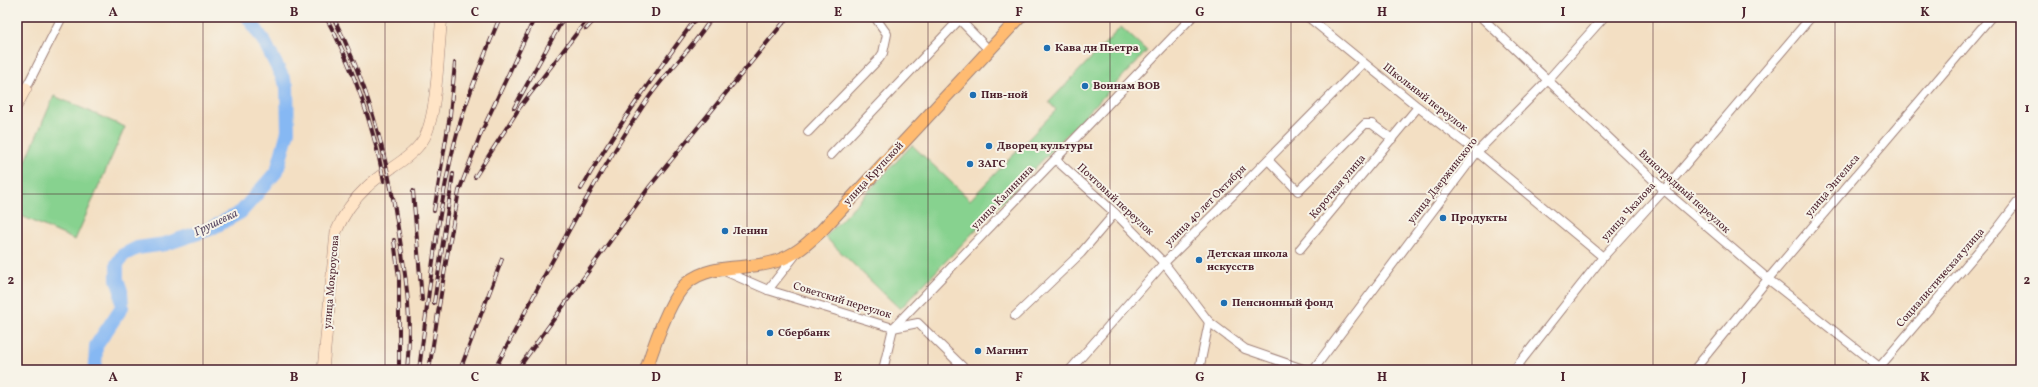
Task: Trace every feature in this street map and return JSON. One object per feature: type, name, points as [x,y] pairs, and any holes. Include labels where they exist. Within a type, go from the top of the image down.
[{"type":"main road","name":"улица Крупской","points":[[646,370],[653,350],[679,291],[687,282],[696,277],[721,269],[776,261],[799,252],[822,230],[1020,17]]},
{"type":"street","points":[[17,105],[21,88],[62,17]]},
{"type":"street","name":"улица Мокроусова","points":[[323,370],[336,232],[342,217],[362,192],[413,152],[423,140],[429,129],[433,108],[442,17]]},
{"type":"street","points":[[808,132],[883,53],[887,34],[877,20],[877,17]]},
{"type":"street","name":"улица Калинина","points":[[892,328],[1056,160],[1192,17]]},
{"type":"street","name":"Школьный переулок","points":[[1308,17],[1320,20],[1363,63],[1477,152],[1603,257]]},
{"type":"street","name":"Виноградный переулок","points":[[1481,17],[1664,190],[1768,279],[1880,369]]},
{"type":"street","name":"улица Дзержинского","points":[[1313,370],[1477,152],[1547,81],[1604,17]]},
{"type":"street","name":"улица Чкалова","points":[[1514,370],[1603,257],[1664,190],[1811,17]]},
{"type":"street","name":"улица Энгельса","points":[[1694,370],[1768,279],[1991,17]]},
{"type":"street","points":[[831,154],[958,18],[989,50]]},
{"type":"street","name":"улица 40 лет Октября","points":[[1070,370],[1164,263],[1363,63]]},
{"type":"street","name":"Короткая улица","points":[[1300,249],[1418,107]]},
{"type":"street","name":"Короткая улица","points":[[1268,160],[1298,191],[1365,124],[1372,124],[1392,139]]},
{"type":"street","name":"Почтовый переулок","points":[[1056,160],[1115,213],[1164,263],[1209,322],[1245,349],[1287,365],[1306,370]]},
{"type":"street","name":"Социалистическая улица","points":[[1880,369],[1998,228],[2021,198]]},
{"type":"street","points":[[1015,316],[1081,253],[1115,213]]},
{"type":"street","points":[[768,290],[799,252]]},
{"type":"street","name":"Советский переулок","points":[[721,269],[768,290],[892,328],[918,323],[966,370]]},
{"type":"street","points":[[1199,370],[1209,322]]},
{"type":"street","points":[[883,370],[892,328]]},
{"type":"green space","points":[[1121,27],[1147,51],[900,309],[825,237],[912,145],[970,200],[1056,110],[1049,102]]},
{"type":"green space","points":[[54,96],[125,127],[75,240],[17,214],[17,181]]},
{"type":"waterway","name":"Грушевка","points":[[95,370],[96,346],[122,307],[121,291],[117,279],[117,264],[123,255],[137,248],[165,244],[210,229],[241,212],[277,171],[288,131],[287,86],[265,43],[248,17]]},
{"type":"railway","points":[[326,17],[345,56],[361,97],[374,139],[384,181]]},
{"type":"railway","points":[[333,17],[346,43],[367,96],[383,150],[389,178],[399,234],[408,302],[409,335],[407,370]]},
{"type":"railway","points":[[419,370],[442,201],[454,145],[469,96],[500,17]]},
{"type":"railway","points":[[429,370],[459,191],[481,133],[535,17]]},
{"type":"railway","points":[[514,108],[564,17]]},
{"type":"railway","points":[[475,177],[520,107],[589,17]]},
{"type":"railway","points":[[586,29],[597,17]]},
{"type":"railway","points":[[581,189],[608,144],[636,102],[697,17]]},
{"type":"railway","points":[[494,370],[566,235],[624,135],[661,81],[712,17]]},
{"type":"railway","points":[[517,370],[650,186],[788,17]]},
{"type":"railway","points":[[434,211],[450,115],[455,63]]},
{"type":"railway","points":[[434,303],[453,174]]},
{"type":"railway","points":[[413,191],[422,300]]},
{"type":"railway","points":[[394,240],[399,278],[399,370]]},
{"type":"railway","points":[[460,370],[502,259]]},
{"type":"place","name":"Кава ди Пьетра","points":[[1047,48]]},
{"type":"place","name":"Воинам ВОВ","points":[[1085,86]]},
{"type":"place","name":"Пив-ной","points":[[973,95]]},
{"type":"place","name":"Дворец культуры","points":[[989,146]]},
{"type":"place","name":"ЗАГС","points":[[970,164]]},
{"type":"place","name":"Продукты","points":[[1443,218]]},
{"type":"place","name":"Ленин","points":[[725,231]]},
{"type":"place","name":"Детская школа искусств","points":[[1199,260]]},
{"type":"place","name":"Пенсионный фонд","points":[[1224,303]]},
{"type":"place","name":"Сбербанк","points":[[770,333]]},
{"type":"place","name":"Магнит","points":[[978,351]]}]
